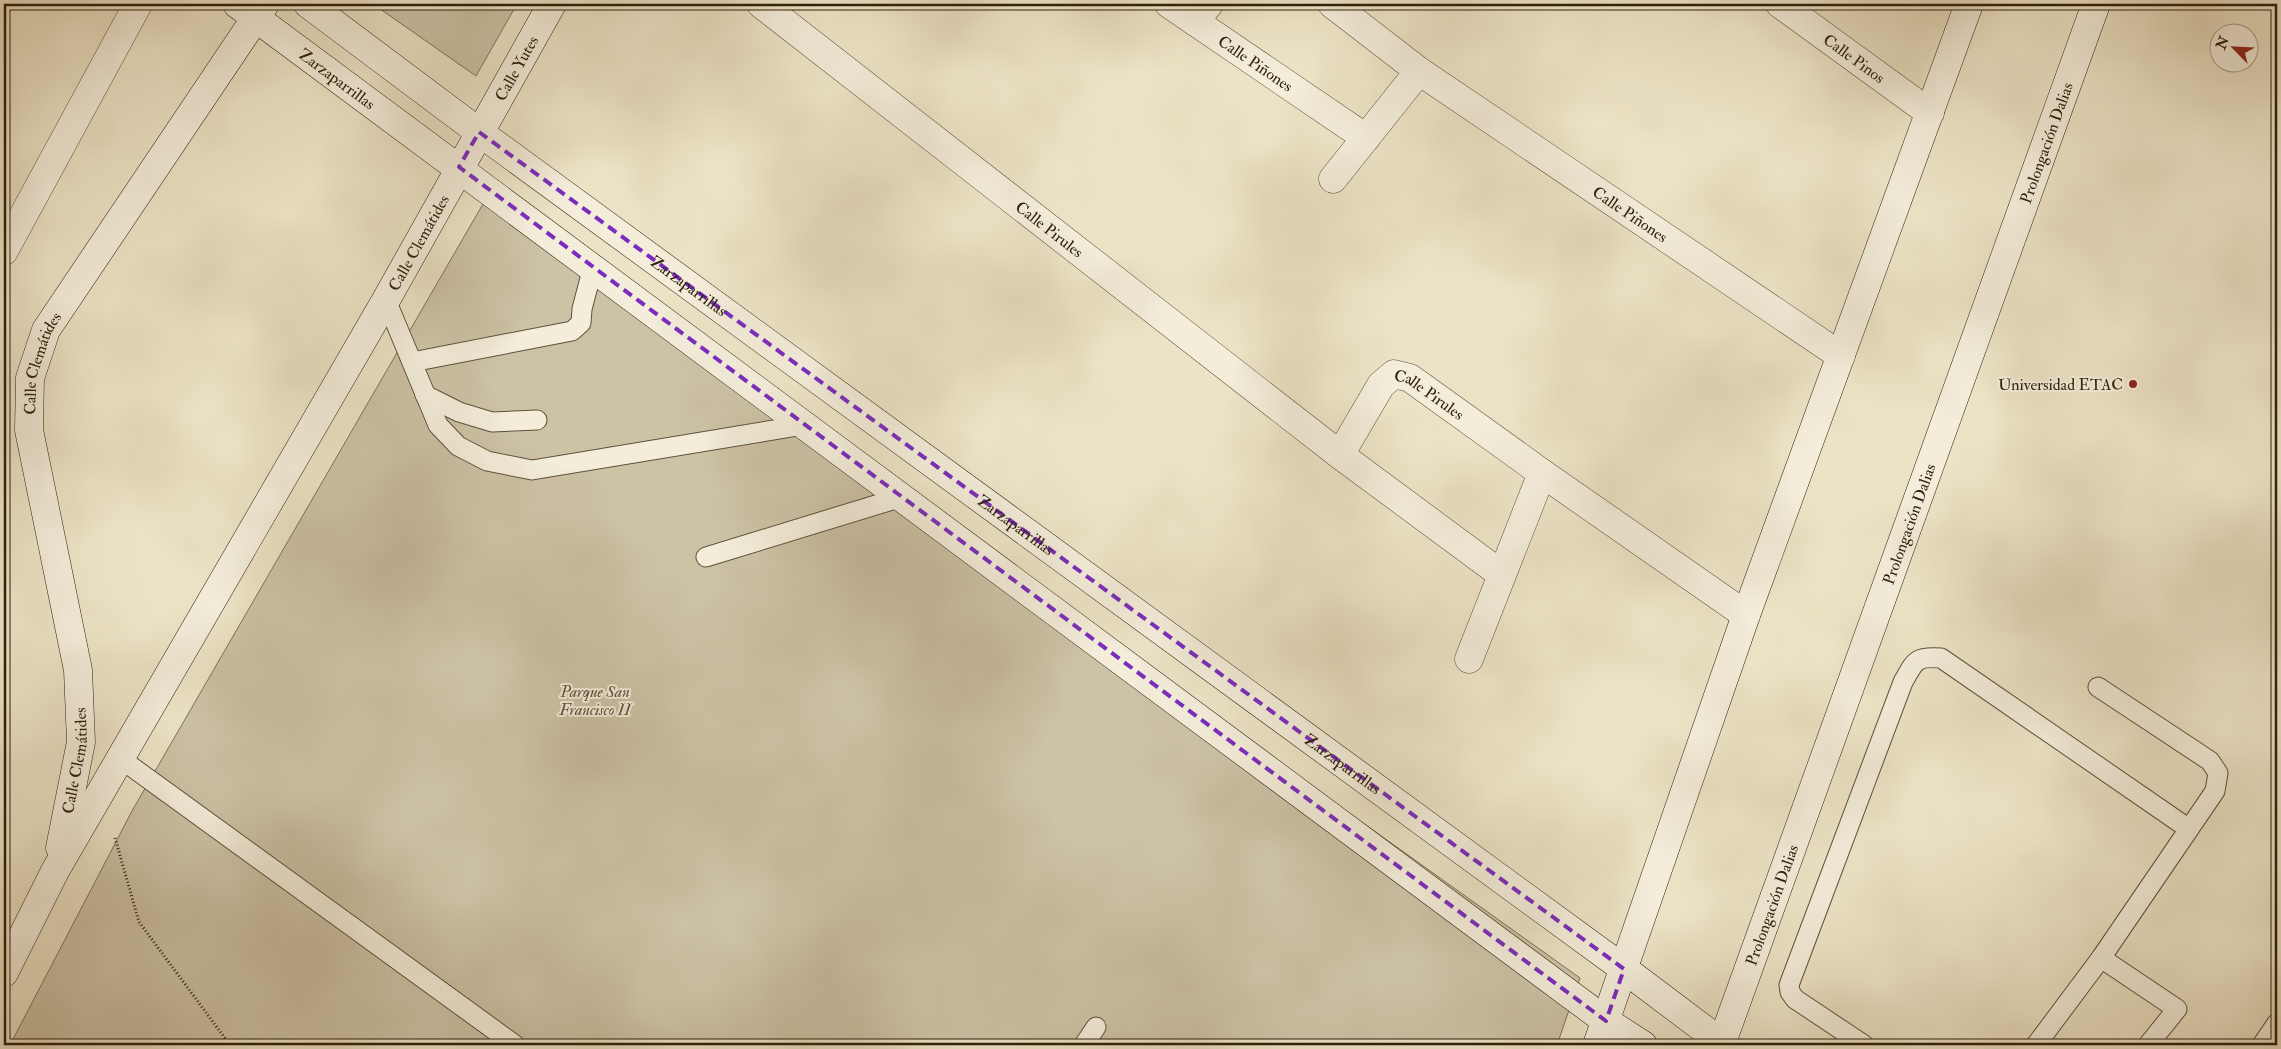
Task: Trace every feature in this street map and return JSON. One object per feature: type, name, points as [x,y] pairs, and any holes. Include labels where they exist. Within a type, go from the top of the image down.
[{"type":"street","points":[[4,251],[138,4]]},
{"type":"street","name":"Zarzaparrillas","points":[[308,4],[480,132],[1624,968],[1723,1044]]},
{"type":"street","name":"Calle Yutes","points":[[480,132],[552,4]]},
{"type":"street","name":"Calle Pirules","points":[[761,4],[1340,455],[1501,574]]},
{"type":"street","name":"Calle Piñones","points":[[1169,4],[1202,13],[1366,138]]},
{"type":"street","name":"Calle Piñones","points":[[1332,4],[1419,71],[1841,356]]},
{"type":"street","name":"Calle Pinos","points":[[1780,4],[1930,113]]},
{"type":"street","points":[[1602,1033],[1746,615],[1969,4]]},
{"type":"street","name":"Prolongación Dalias","points":[[1723,1044],[2096,4]]},
{"type":"street","name":"Zarzaparrillas","points":[[253,8],[459,167],[902,497],[1602,1033],[1644,1045]]},
{"type":"street","name":"Calle Clemátides","points":[[55,872],[81,742],[78,670],[29,430],[30,378],[46,330],[253,8]]},
{"type":"street","points":[[1333,179],[1419,71]]},
{"type":"street","name":"Calle Clemátides","points":[[4,973],[55,872],[386,300],[480,132]]},
{"type":"street","name":"Calle Pirules","points":[[1340,455],[1381,386],[1394,374],[1410,378],[1542,473],[1746,615]]},
{"type":"street","points":[[1469,659],[1542,473]]},
{"type":"lane","points":[[412,362],[572,331],[581,323],[582,309],[593,266]]},
{"type":"lane","points":[[386,300],[438,425],[458,446],[487,460],[532,470],[804,424]]},
{"type":"lane","points":[[425,395],[459,412],[492,422],[537,420]]},
{"type":"lane","points":[[706,557],[902,497]]},
{"type":"lane","points":[[1864,1045],[1795,999],[1790,992],[1789,985],[1903,682],[1914,663],[1924,657],[1941,658],[2189,829]]},
{"type":"lane","points":[[2036,1045],[2101,958],[2215,791],[2218,773],[2210,760],[2098,687]]},
{"type":"lane","points":[[121,759],[515,1045]]},
{"type":"lane","points":[[2101,958],[2178,1008],[2148,1045]]},
{"type":"lane","points":[[2262,1045],[2277,1023]]},
{"type":"lane","points":[[1084,1045],[1096,1027]]},
{"type":"path","points":[[101,792],[139,922],[230,1045]]},
{"type":"highlighted area","points":[[479,132],[1624,969],[1606,1021],[804,425],[459,167]]},
{"type":"green space","points":[[373,4],[517,4],[476,76]]},
{"type":"green space","name":"Parque San Francisco II","points":[[487,197],[1580,978],[1557,1045],[10,1045],[132,811]]},
{"type":"place","name":"Universidad ETAC","points":[[2133,384]]}]
